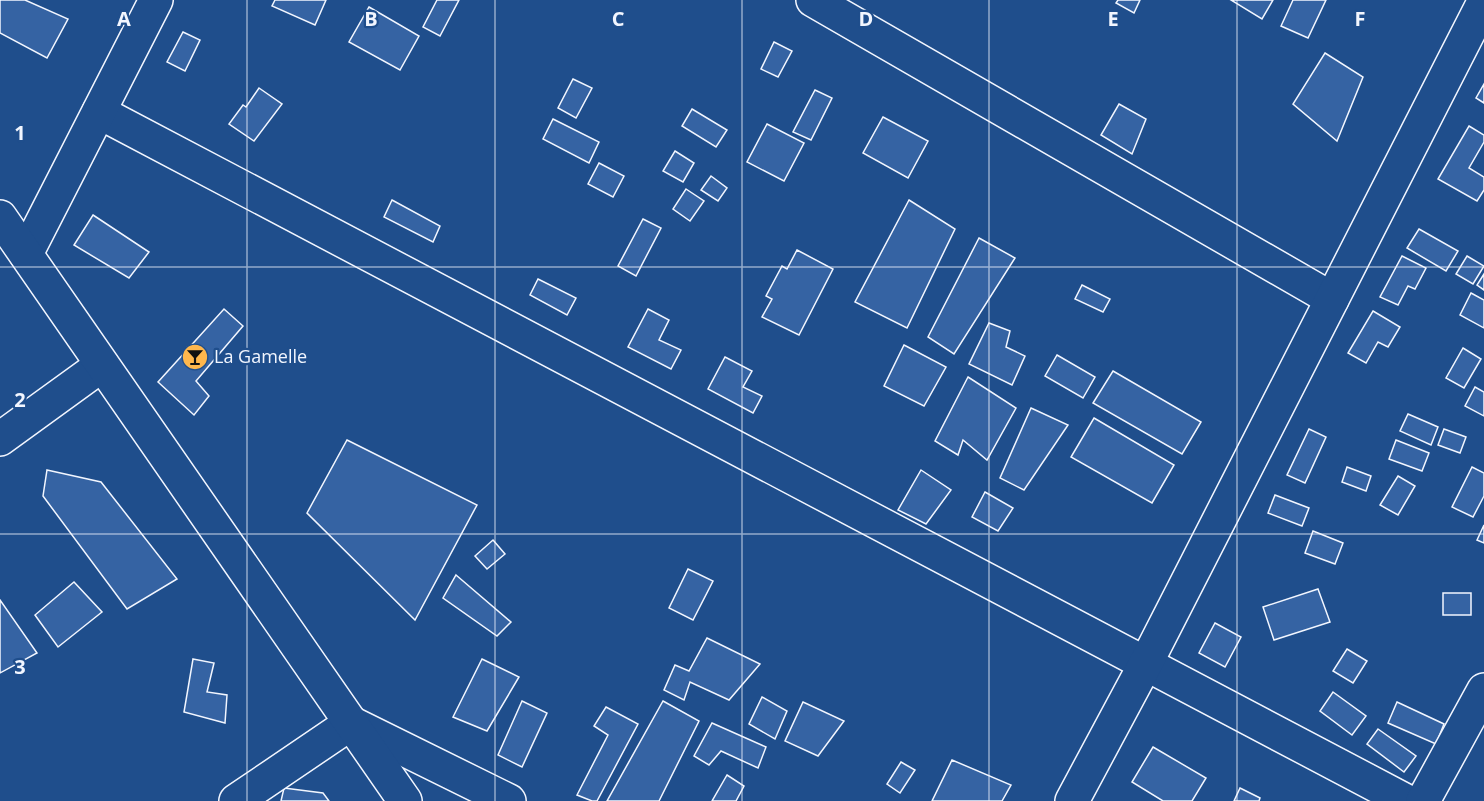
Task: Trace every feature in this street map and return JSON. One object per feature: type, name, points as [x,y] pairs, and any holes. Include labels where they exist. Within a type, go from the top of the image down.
[{"type":"street","points":[[26,254],[156,0]]},
{"type":"street","points":[[813,0],[1332,299]]},
{"type":"street","points":[[1072,801],[1146,663],[1484,2]]},
{"type":"street","points":[[99,112],[1406,801]]},
{"type":"street","points":[[0,217],[405,801]]},
{"type":"street","points":[[0,439],[102,365]]},
{"type":"street","points":[[1423,801],[1484,690]]},
{"type":"street","points":[[236,801],[351,723]]},
{"type":"street","points":[[351,723],[509,801]]},
{"type":"building","points":[[0,0],[25,0],[68,19],[47,58],[0,33]]},
{"type":"building","points":[[275,0],[326,0],[315,25],[272,6]]},
{"type":"building","points":[[437,0],[459,0],[440,36],[423,27]]},
{"type":"building","points":[[1118,0],[1140,0],[1134,13],[1116,3]]},
{"type":"building","points":[[1231,0],[1273,0],[1262,19]]},
{"type":"building","points":[[1293,0],[1326,0],[1308,38],[1281,26]]},
{"type":"building","points":[[369,7],[419,36],[400,70],[349,42]]},
{"type":"building","points":[[183,32],[200,40],[185,71],[167,62]]},
{"type":"building","points":[[774,42],[792,51],[778,77],[761,69]]},
{"type":"building","points":[[1325,53],[1363,77],[1337,141],[1293,104]]},
{"type":"building","points":[[573,79],[592,88],[576,118],[558,108]]},
{"type":"building","points":[[1484,84],[1484,103],[1476,98]]},
{"type":"building","points":[[259,88],[282,104],[254,141],[229,124],[243,105],[246,107]]},
{"type":"building","points":[[815,90],[832,98],[811,140],[793,132]]},
{"type":"building","points":[[1119,104],[1146,119],[1132,154],[1101,135]]},
{"type":"building","points":[[692,109],[727,130],[716,147],[682,126]]},
{"type":"building","points":[[883,117],[928,141],[908,178],[863,153]]},
{"type":"building","points":[[553,119],[599,142],[589,163],[543,139]]},
{"type":"building","points":[[767,124],[804,143],[784,181],[747,162]]},
{"type":"building","points":[[1469,126],[1484,135],[1484,142],[1469,168],[1484,177],[1484,190],[1477,201],[1438,179]]},
{"type":"building","points":[[675,151],[694,163],[683,182],[663,171]]},
{"type":"building","points":[[599,163],[624,176],[613,197],[588,184]]},
{"type":"building","points":[[711,176],[727,188],[718,201],[701,190]]},
{"type":"building","points":[[686,189],[704,201],[690,221],[673,209]]},
{"type":"building","points":[[392,200],[440,226],[433,242],[384,217]]},
{"type":"building","points":[[909,200],[955,229],[907,328],[855,302]]},
{"type":"building","points":[[93,215],[149,252],[129,278],[74,245]]},
{"type":"building","points":[[643,219],[661,228],[636,276],[618,266]]},
{"type":"building","points":[[1419,229],[1458,251],[1446,271],[1407,248]]},
{"type":"building","points":[[979,238],[1015,258],[954,354],[928,337]]},
{"type":"building","points":[[797,250],[833,269],[799,335],[762,317],[772,299],[766,296],[782,266],[787,269]]},
{"type":"building","points":[[1402,256],[1426,268],[1415,289],[1408,286],[1398,305],[1380,297]]},
{"type":"building","points":[[1467,256],[1484,266],[1473,284],[1456,274]]},
{"type":"building","points":[[1484,274],[1484,290],[1477,285]]},
{"type":"building","points":[[538,279],[576,298],[567,315],[530,295]]},
{"type":"building","points":[[1082,285],[1110,299],[1103,312],[1075,299]]},
{"type":"building","points":[[1471,293],[1484,300],[1484,328],[1460,315]]},
{"type":"building","points":[[224,309],[243,326],[196,381],[209,396],[194,415],[158,382]]},
{"type":"building","points":[[648,309],[669,320],[659,340],[681,350],[671,369],[628,347]]},
{"type":"building","points":[[1373,311],[1400,327],[1388,347],[1378,342],[1366,363],[1348,353]]},
{"type":"building","points":[[989,323],[1010,331],[1006,347],[1025,356],[1012,385],[969,364]]},
{"type":"building","points":[[904,345],[946,367],[924,406],[884,386]]},
{"type":"building","points":[[1463,348],[1481,359],[1464,388],[1446,378]]},
{"type":"building","points":[[1057,355],[1095,377],[1083,398],[1045,376]]},
{"type":"building","points":[[725,357],[752,371],[743,387],[762,396],[753,413],[708,389]]},
{"type":"building","points":[[1113,371],[1201,422],[1182,454],[1093,403]]},
{"type":"building","points":[[968,377],[1016,408],[987,460],[963,440],[958,455],[935,441]]},
{"type":"building","points":[[1475,387],[1484,392],[1484,416],[1465,406]]},
{"type":"building","points":[[1031,408],[1068,425],[1024,490],[1000,478]]},
{"type":"building","points":[[1408,414],[1438,427],[1431,445],[1400,431]]},
{"type":"building","points":[[1094,418],[1174,465],[1152,503],[1071,457]]},
{"type":"building","points":[[1309,429],[1326,437],[1305,483],[1287,475]]},
{"type":"building","points":[[1444,429],[1466,437],[1460,453],[1438,445]]},
{"type":"building","points":[[347,440],[477,505],[415,620],[307,513]]},
{"type":"building","points":[[1396,440],[1429,453],[1422,471],[1389,459]]},
{"type":"building","points":[[1347,467],[1371,476],[1366,491],[1342,482]]},
{"type":"building","points":[[1472,467],[1484,473],[1484,496],[1473,517],[1452,507]]},
{"type":"building","points":[[47,470],[101,482],[177,579],[127,609],[43,496]]},
{"type":"building","points":[[921,470],[951,490],[926,524],[898,510]]},
{"type":"building","points":[[1398,476],[1415,486],[1398,515],[1380,505]]},
{"type":"building","points":[[985,492],[1013,508],[998,531],[972,517]]},
{"type":"building","points":[[1275,495],[1309,508],[1302,526],[1268,513]]},
{"type":"building","points":[[1484,525],[1484,543],[1477,540]]},
{"type":"building","points":[[1313,531],[1343,543],[1335,564],[1305,553]]},
{"type":"building","points":[[493,540],[505,554],[487,569],[475,556]]},
{"type":"building","points":[[688,569],[713,581],[693,620],[669,608]]},
{"type":"building","points":[[456,575],[511,622],[497,636],[443,598]]},
{"type":"building","points":[[74,582],[102,612],[58,647],[35,615]]},
{"type":"building","points":[[1318,589],[1330,622],[1274,640],[1263,607]]},
{"type":"building","points":[[1443,593],[1471,593],[1471,615],[1443,615]]},
{"type":"building","points":[[0,600],[37,653],[0,673]]},
{"type":"building","points":[[1215,623],[1241,637],[1225,667],[1199,653]]},
{"type":"building","points":[[707,638],[760,664],[729,700],[690,682],[684,700],[664,690],[675,665],[689,671]]},
{"type":"building","points":[[1347,649],[1367,661],[1353,683],[1333,671]]},
{"type":"building","points":[[193,659],[214,663],[207,692],[227,695],[225,723],[184,712]]},
{"type":"building","points":[[482,659],[519,677],[487,731],[453,717]]},
{"type":"building","points":[[1333,692],[1366,716],[1352,735],[1320,711]]},
{"type":"building","points":[[762,697],[787,711],[775,739],[749,724]]},
{"type":"building","points":[[522,701],[547,713],[522,767],[498,755]]},
{"type":"building","points":[[663,701],[699,721],[659,801],[607,801]]},
{"type":"building","points":[[803,702],[844,721],[818,756],[785,741]]},
{"type":"building","points":[[1397,702],[1444,724],[1436,744],[1388,723]]},
{"type":"building","points":[[606,707],[638,724],[597,801],[592,801],[577,795],[608,735],[594,726]]},
{"type":"building","points":[[712,723],[766,747],[758,768],[721,751],[709,765],[694,756]]},
{"type":"building","points":[[1378,729],[1416,756],[1404,772],[1367,744]]},
{"type":"building","points":[[1153,747],[1206,778],[1192,801],[1163,801],[1132,782]]},
{"type":"building","points":[[952,760],[1011,785],[1002,801],[932,801]]},
{"type":"building","points":[[901,762],[915,770],[900,793],[887,784]]},
{"type":"building","points":[[727,775],[744,786],[736,801],[712,801]]},
{"type":"building","points":[[284,788],[323,793],[329,801],[281,801]]},
{"type":"building","points":[[1240,788],[1260,798],[1259,801],[1234,801]]},
{"type":"place","name":"La Gamelle","points":[[195,357]]}]
